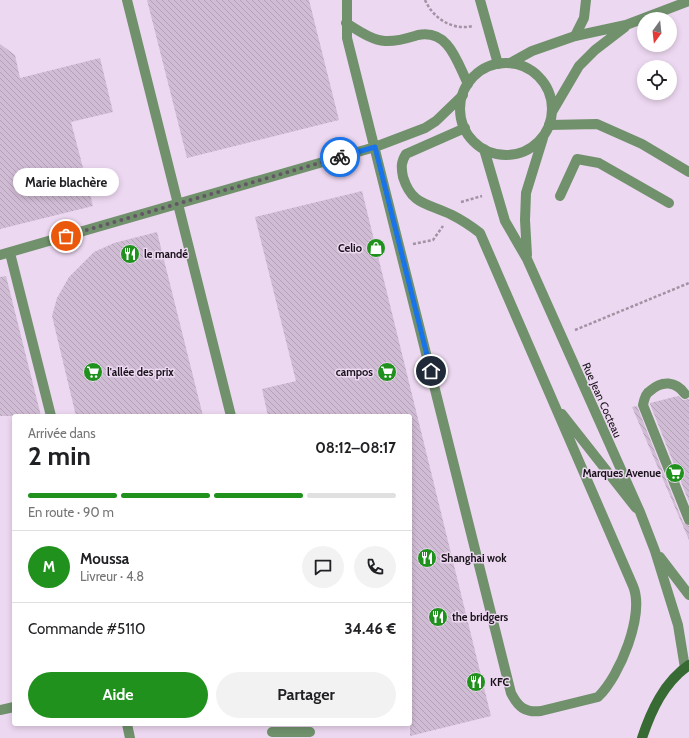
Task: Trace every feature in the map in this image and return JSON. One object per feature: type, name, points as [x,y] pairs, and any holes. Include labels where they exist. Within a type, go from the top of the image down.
[{"type":"main road","points":[[642,738],[650,714],[665,689],[687,667]]},
{"type":"street","points":[[127,0],[179,203],[231,414]]},
{"type":"street","points":[[480,0],[498,64]]},
{"type":"street","points":[[574,36],[584,18],[586,0]]},
{"type":"street","name":"Rue Jean Cocteau","points":[[510,63],[532,51],[574,36],[626,26],[689,1]]},
{"type":"street","points":[[348,2],[346,23],[347,38],[511,693],[515,702],[523,709],[531,712],[598,696],[604,691],[622,660],[636,616],[637,599],[633,586],[480,233],[468,223],[450,214],[432,208],[411,196],[401,167],[406,154],[465,128]]},
{"type":"street","points":[[346,23],[374,39],[386,41],[424,34],[435,35],[449,44],[468,84]]},
{"type":"street","name":"Rue Jean Cocteau","points":[[552,112],[579,66],[595,50],[626,26]]},
{"type":"street","name":"Rue Jean Cocteau","points":[[527,259],[524,220],[526,193],[544,136],[550,125],[552,100],[547,88],[540,78],[521,65],[510,63],[498,64],[481,71],[468,84],[463,95],[461,117],[465,128],[473,140],[484,149],[497,154],[510,155],[523,152],[544,136]]},
{"type":"street","points":[[50,414],[5,254],[375,147],[425,128],[436,121],[463,95]]},
{"type":"street","points":[[550,125],[597,124],[642,144],[689,172]]},
{"type":"street","name":"Rue Jean Cocteau","points":[[484,149],[506,221],[527,259],[640,512],[655,551],[678,625],[687,667]]},
{"type":"street","points":[[560,196],[577,159],[599,163],[669,203]]},
{"type":"street","points":[[685,394],[680,387],[671,383],[660,385],[649,391],[642,405],[689,520]]},
{"type":"street","points":[[553,403],[640,512]]},
{"type":"street","name":"Rue Jean Cocteau","points":[[655,551],[689,595]]},
{"type":"street","points":[[0,710],[12,707]]},
{"type":"street","points":[[127,726],[130,738]]},
{"type":"street","points":[[272,732],[309,732]]},
{"type":"path","points":[[425,0],[432,13],[449,24],[468,27],[487,23]]},
{"type":"path","points":[[561,336],[618,314],[689,283]]},
{"type":"building","points":[[147,0],[309,0],[339,120],[187,158]]},
{"type":"building","points":[[0,44],[15,55],[20,78],[100,58],[113,112],[71,122],[93,206],[0,229]]},
{"type":"building","points":[[362,191],[491,716],[410,736],[410,726],[412,726],[412,414],[268,414],[262,389],[296,381],[255,217]]},
{"type":"building","points":[[157,232],[202,414],[76,414],[52,316],[57,298],[69,277],[94,252],[114,243]]},
{"type":"building","points":[[6,276],[40,414],[12,414],[12,416],[0,416],[0,277]]},
{"type":"building","points":[[678,396],[683,400],[689,399],[689,502],[650,404]]},
{"type":"building","points":[[637,406],[683,522],[689,526],[689,540],[632,407]]},
{"type":"way so far","points":[[66,236],[340,157]]},
{"type":"place","name":"Marie blachère","points":[[66,236]]},
{"type":"place","name":"Celio","points":[[376,248]]},
{"type":"place","name":"le mandé","points":[[130,254]]},
{"type":"place","name":"l'allée des prix","points":[[93,372]]},
{"type":"place","name":"campos","points":[[387,372]]},
{"type":"place","name":"Marques Avenue","points":[[675,473]]},
{"type":"place","name":"Shanghai wok","points":[[427,558]]},
{"type":"place","name":"the bridgers","points":[[438,617]]},
{"type":"place","name":"KFC","points":[[476,682]]},
{"type":"route","points":[[340,157],[375,147],[431,371]]}]
